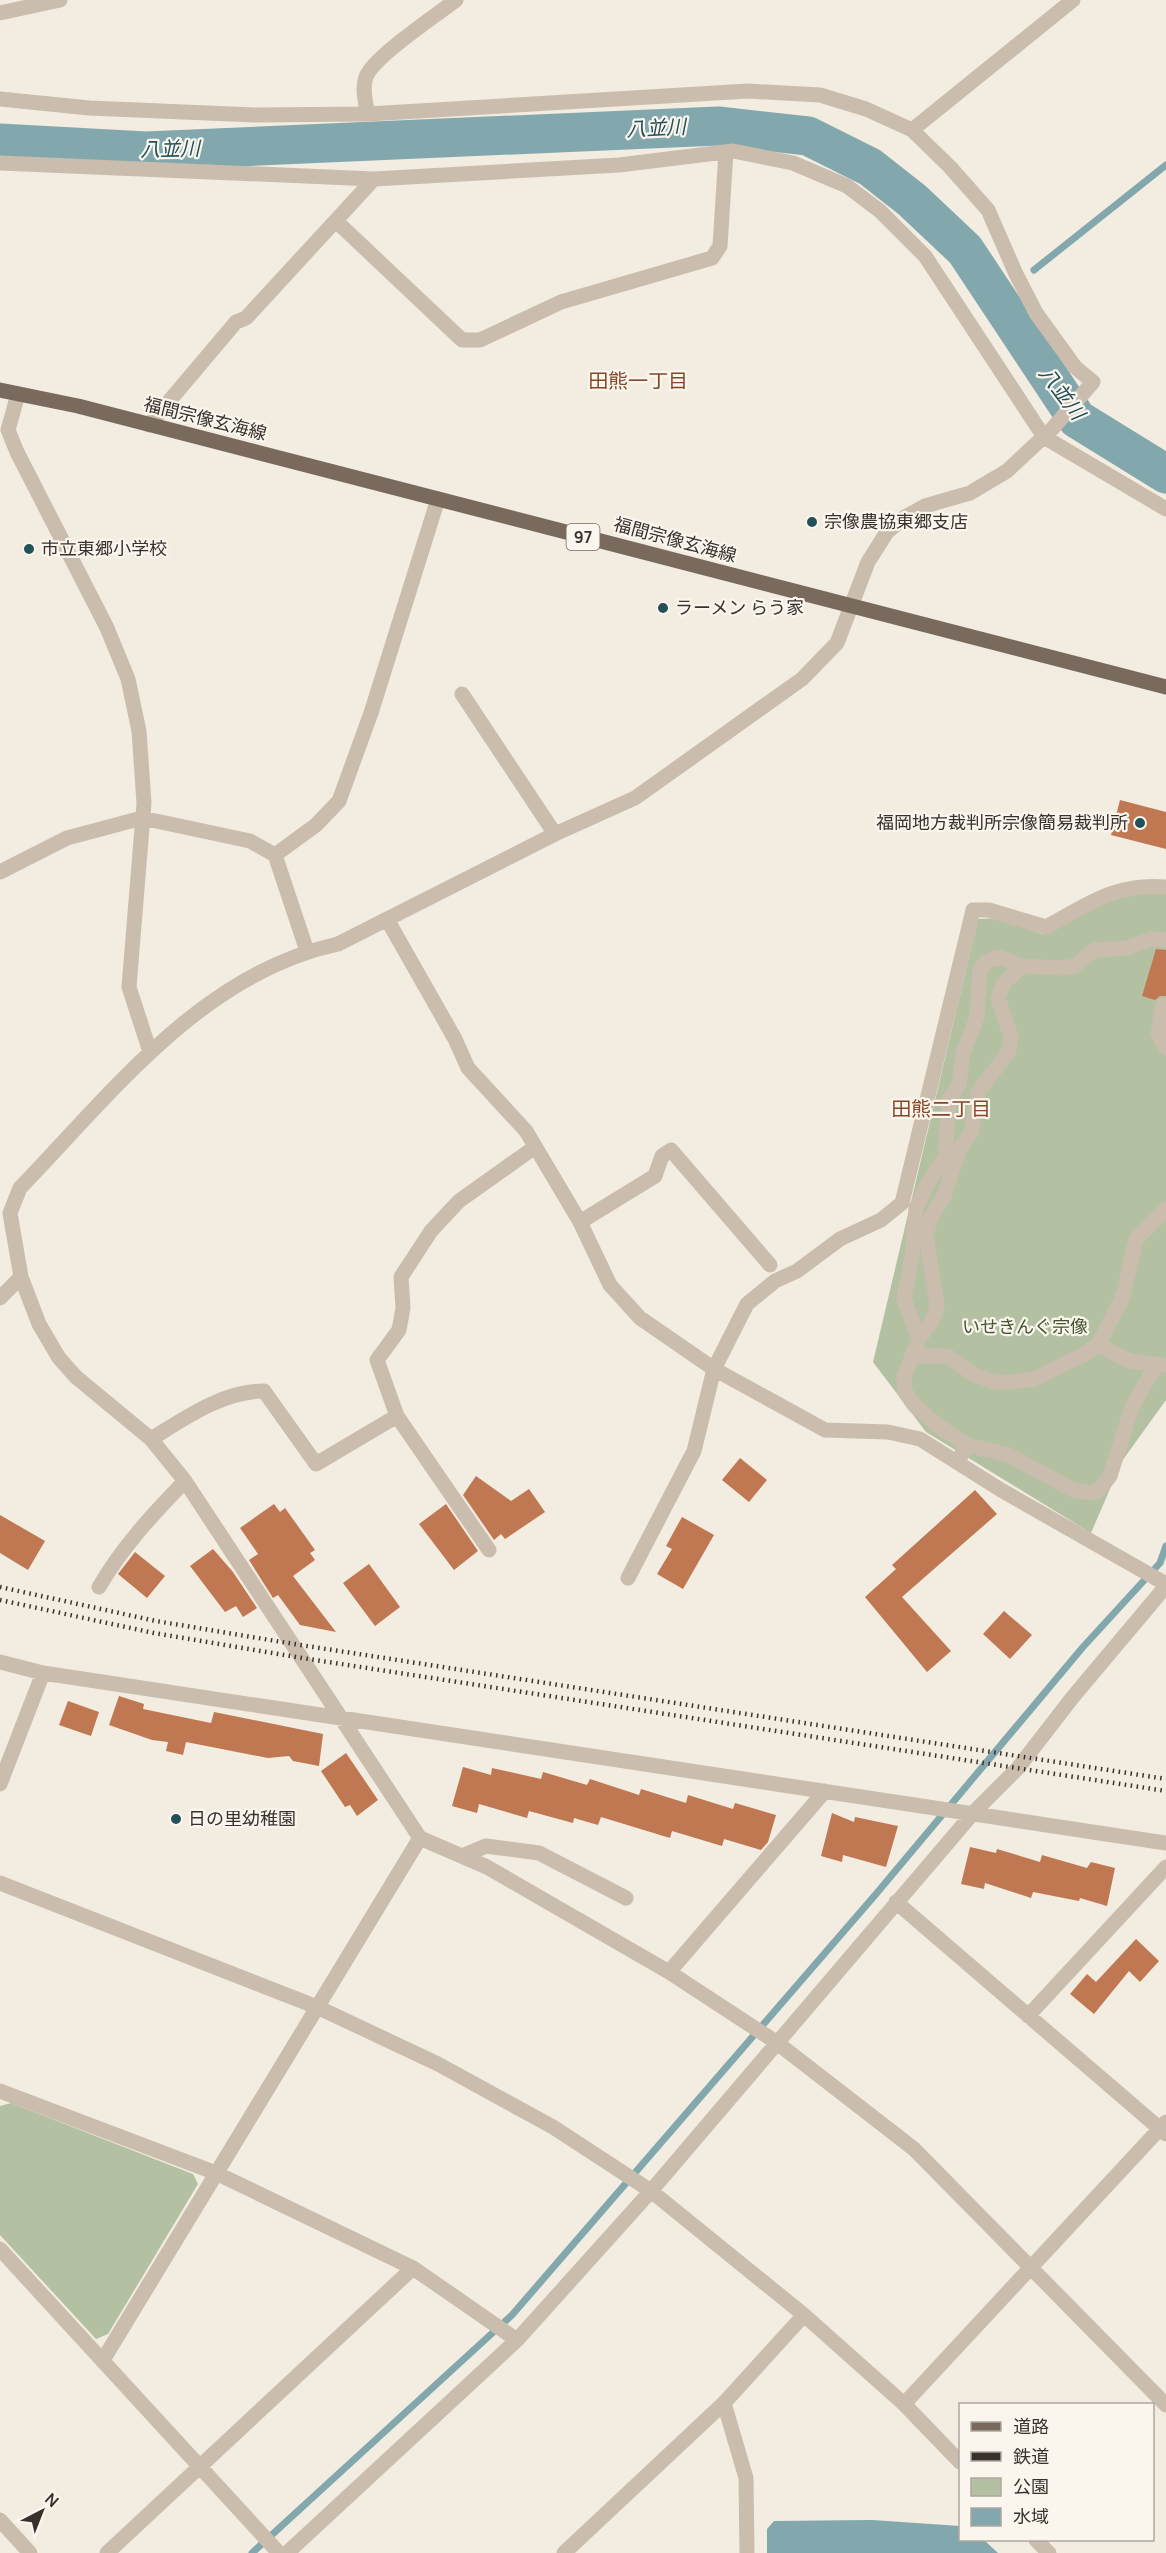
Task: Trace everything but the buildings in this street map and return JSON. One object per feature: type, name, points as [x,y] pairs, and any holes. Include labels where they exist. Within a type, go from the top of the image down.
[{"type":"main road","name":"福間宗像玄海線","points":[[0,390],[148,425],[1166,687]]},
{"type":"street","points":[[0,13],[60,0]]},
{"type":"street","points":[[368,114],[364,97],[367,74],[456,0]]},
{"type":"street","points":[[912,130],[1073,0]]},
{"type":"street","points":[[0,99],[89,108],[243,115],[368,114],[747,91],[820,95],[866,109],[912,130],[988,210],[1036,313],[1075,367],[1093,382],[1048,433],[1007,471],[970,493],[925,506],[905,517],[887,532],[868,562],[837,643],[802,679],[635,798],[555,834],[388,921],[338,944],[307,951],[244,980],[196,1012],[150,1052],[20,1188],[10,1213],[21,1278],[39,1324],[59,1358],[76,1377],[151,1439],[185,1480],[294,1644],[339,1718],[420,1838],[487,1867],[669,1972],[772,2039],[914,2149],[1166,2405]]},
{"type":"street","points":[[336,221],[462,340],[480,340],[561,302],[712,258],[720,246],[726,152]]},
{"type":"street","points":[[0,163],[374,179],[619,165],[726,152],[765,155],[793,163],[847,186],[880,211],[925,256],[1048,433],[1166,509]]},
{"type":"street","points":[[148,425],[236,322],[246,318],[374,179]]},
{"type":"street","points":[[18,394],[8,430],[107,628],[128,679],[139,731],[144,803],[129,987],[150,1052]]},
{"type":"street","points":[[275,855],[316,825],[339,801],[371,713],[438,499]]},
{"type":"street","points":[[462,694],[555,834]]},
{"type":"street","points":[[0,872],[67,838],[142,818],[250,841],[275,855],[307,951]]},
{"type":"street","points":[[628,1578],[694,1451],[714,1370],[747,1304],[775,1281],[797,1271],[840,1239],[881,1220],[902,1203],[973,910],[989,910],[1046,927],[1104,895],[1144,885],[1166,887]]},
{"type":"street","points":[[287,2553],[648,2189],[772,2039],[974,1812],[1017,1768],[1166,1585],[1001,1490],[920,1439],[888,1432],[825,1430],[714,1370],[640,1318],[610,1285],[580,1222],[525,1131],[468,1068],[455,1039],[388,921]]},
{"type":"street","points":[[952,1155],[944,1147],[950,1116],[949,1100],[958,1084],[963,1053],[977,1017],[980,969],[986,962],[998,957],[1022,966],[1062,968],[1075,966],[1094,950],[1127,948],[1152,939],[1166,940]]},
{"type":"street","points":[[919,1339],[904,1299],[912,1257],[916,1208],[952,1155],[959,1150],[971,1133],[978,1092],[1010,1051],[1011,1037],[999,998],[1003,984],[1022,966]]},
{"type":"street","points":[[1163,1005],[1158,1034],[1166,1048]]},
{"type":"street","points":[[489,1550],[397,1416],[377,1360],[399,1330],[403,1308],[401,1277],[431,1231],[459,1201],[535,1147]]},
{"type":"street","points":[[580,1222],[655,1176],[662,1156],[671,1150],[770,1265]]},
{"type":"street","points":[[952,1155],[926,1235],[937,1305],[933,1319],[919,1339],[904,1376],[904,1392],[914,1405],[938,1426],[969,1445],[1009,1455],[1073,1490],[1092,1493],[1099,1490],[1110,1476],[1132,1407],[1161,1365],[1129,1360],[1098,1345]]},
{"type":"street","points":[[912,1356],[948,1356],[973,1374],[995,1382],[1034,1379],[1061,1368],[1098,1345],[1123,1296],[1136,1239],[1166,1209]]},
{"type":"street","points":[[0,1298],[21,1278]]},
{"type":"street","points":[[151,1439],[221,1401],[246,1391],[264,1391],[316,1464],[397,1416]]},
{"type":"street","points":[[958,1461],[969,1445]]},
{"type":"street","points":[[99,1587],[113,1563],[143,1523],[185,1480]]},
{"type":"street","points":[[0,1662],[43,1673],[937,1807],[957,1812],[974,1812],[1166,1843]]},
{"type":"street","points":[[0,1784],[43,1673]]},
{"type":"street","points":[[669,1972],[825,1791]]},
{"type":"street","points":[[103,2360],[420,1838]]},
{"type":"street","points":[[462,1856],[486,1846],[539,1853],[626,1898]]},
{"type":"street","points":[[1028,2016],[1166,1866]]},
{"type":"street","points":[[0,1883],[317,2007],[448,2070],[553,2127],[648,2189],[804,2314],[904,2404],[959,2461]]},
{"type":"street","points":[[896,1902],[1028,2016],[1164,2128],[904,2404]]},
{"type":"street","points":[[0,2091],[216,2173],[413,2268],[506,2332]]},
{"type":"street","points":[[0,2248],[199,2469],[279,2553]]},
{"type":"street","points":[[107,2553],[413,2268]]},
{"type":"street","points":[[564,2553],[724,2403],[804,2314]]},
{"type":"street","points":[[724,2403],[746,2478],[747,2553]]},
{"type":"street","points":[[0,2520],[30,2553]]},
{"type":"street","points":[[1037,2541],[1049,2553]]},
{"type":"green space","name":"いせきんぐ宗像","points":[[1137,894],[1166,894],[1166,1400],[1122,1461],[1091,1533],[926,1432],[873,1362],[978,919],[998,918],[1042,934],[1113,899]]},
{"type":"green space","points":[[11,2103],[193,2174],[198,2184],[108,2334],[96,2339],[0,2235],[0,2106]]},
{"type":"water","points":[[872,2520],[959,2526],[959,2541],[985,2541],[998,2553],[767,2553],[767,2529],[774,2521]]},
{"type":"waterway","name":"八並川","points":[[0,143],[146,151],[718,126],[808,136],[870,167],[912,200],[965,250],[1077,419],[1166,474]]},
{"type":"waterway","points":[[1034,270],[1166,165]]},
{"type":"waterway","points":[[252,2553],[512,2315],[876,1894],[1083,1647],[1160,1563],[1166,1546]]},
{"type":"railway","points":[[0,1587],[156,1621],[294,1644],[1166,1779]]},
{"type":"railway","points":[[0,1600],[154,1633],[302,1658],[1166,1791]]},
{"type":"place","name":"宗像農協東郷支店","points":[[812,522]]},
{"type":"place","name":"市立東郷小学校","points":[[29,549]]},
{"type":"place","name":"ラーメン らう家","points":[[663,608]]},
{"type":"place","name":"福岡地方裁判所宗像簡易裁判所","points":[[1140,823]]},
{"type":"place","name":"日の里幼稚園","points":[[176,1819]]},
{"type":"district","name":"田熊一丁目","points":[[638,381]]},
{"type":"district","name":"田熊二丁目","points":[[941,1109]]}]
